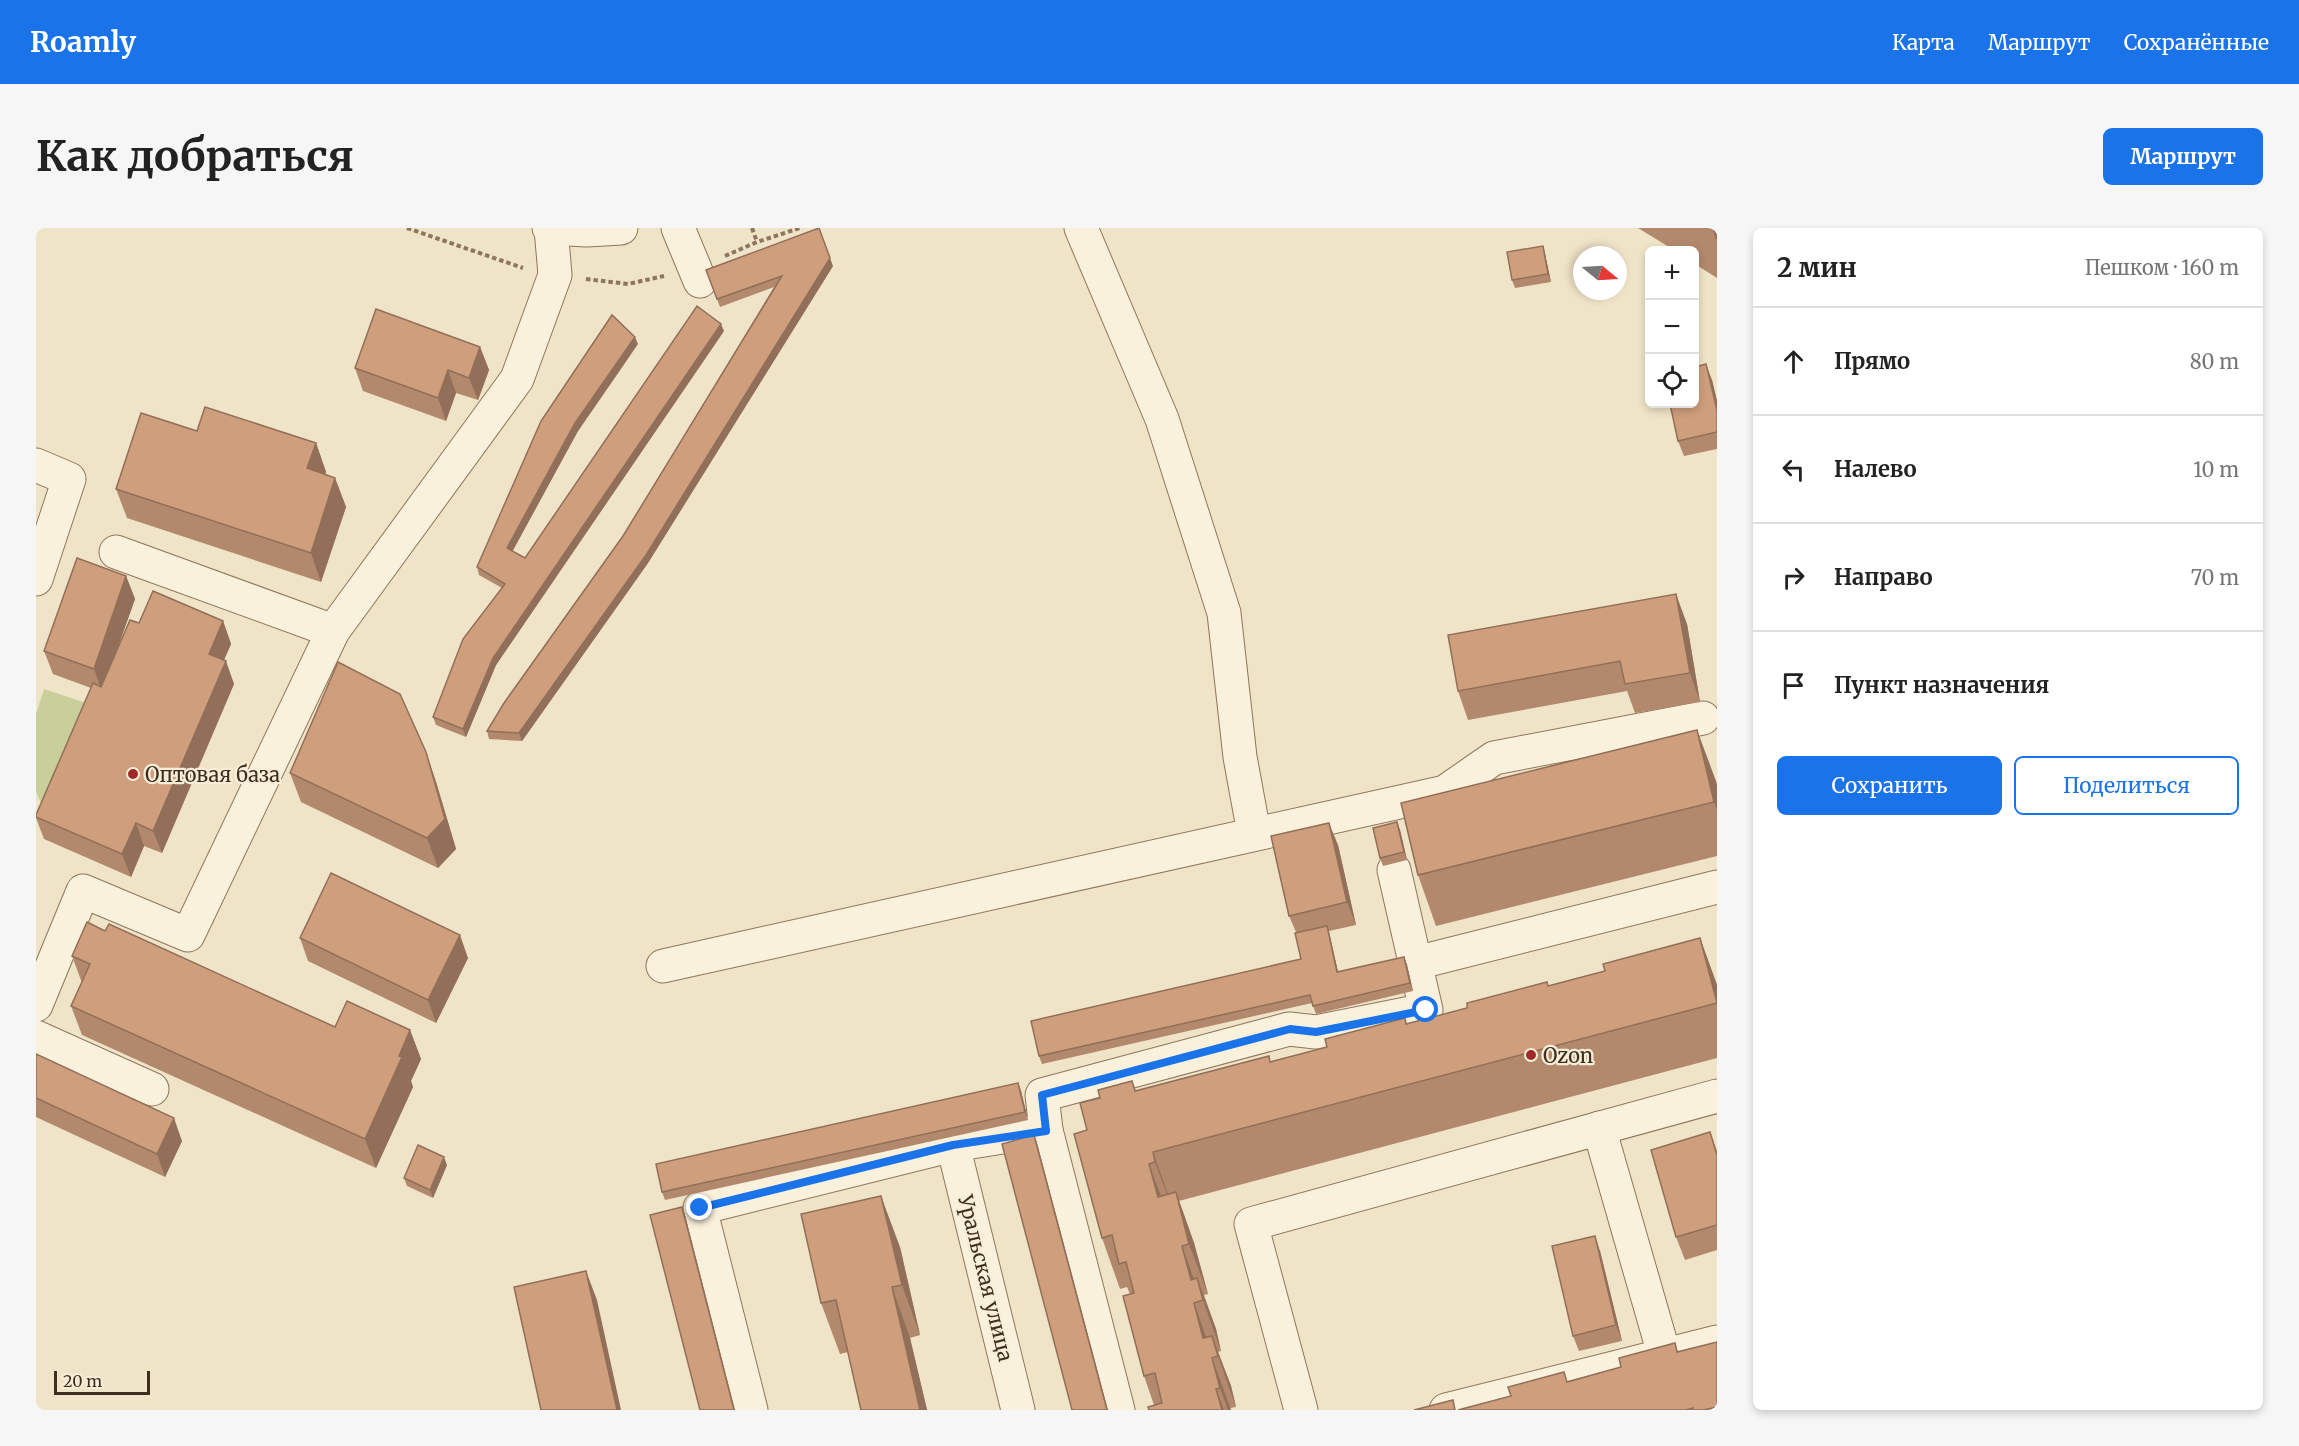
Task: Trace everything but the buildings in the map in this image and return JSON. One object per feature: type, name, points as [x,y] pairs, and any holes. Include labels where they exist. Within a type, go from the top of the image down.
[{"type":"street","points":[[36,1005],[83,891],[188,935],[333,631],[517,379],[555,274],[550,228],[587,230],[621,228]]},
{"type":"street","points":[[678,228],[700,281]]},
{"type":"street","points":[[1081,228],[1162,419],[1224,613],[1240,757],[1254,833]]},
{"type":"street","points":[[36,465],[69,479],[36,579]]},
{"type":"street","points":[[116,552],[333,631]]},
{"type":"street","points":[[663,966],[1446,792],[1494,758],[1703,718]]},
{"type":"street","points":[[1118,1410],[1046,1131],[1042,1095],[1290,1029],[1316,1032],[1426,1010],[1394,870]]},
{"type":"street","points":[[1416,963],[1717,887]]},
{"type":"street","points":[[36,1037],[152,1089]]},
{"type":"street","points":[[1301,1410],[1251,1224],[1717,1096]]},
{"type":"street","points":[[1599,1128],[1664,1354]]},
{"type":"street","points":[[751,1410],[700,1208],[953,1145],[1046,1131]]},
{"type":"street","name":"Уральская улица","points":[[953,1145],[1018,1410]]},
{"type":"street","points":[[1446,1410],[1717,1342]]},
{"type":"path","points":[[752,228],[757,242]]},
{"type":"green space","points":[[44,689],[92,705],[48,818],[36,792],[36,714]]},
{"type":"place","name":"Оптовая база","points":[[133,774]]},
{"type":"place","name":"Ozon","points":[[1531,1055]]},
{"type":"route","points":[[700,1208],[953,1145],[1046,1131],[1042,1095],[1290,1029],[1316,1032],[1426,1010]]}]
